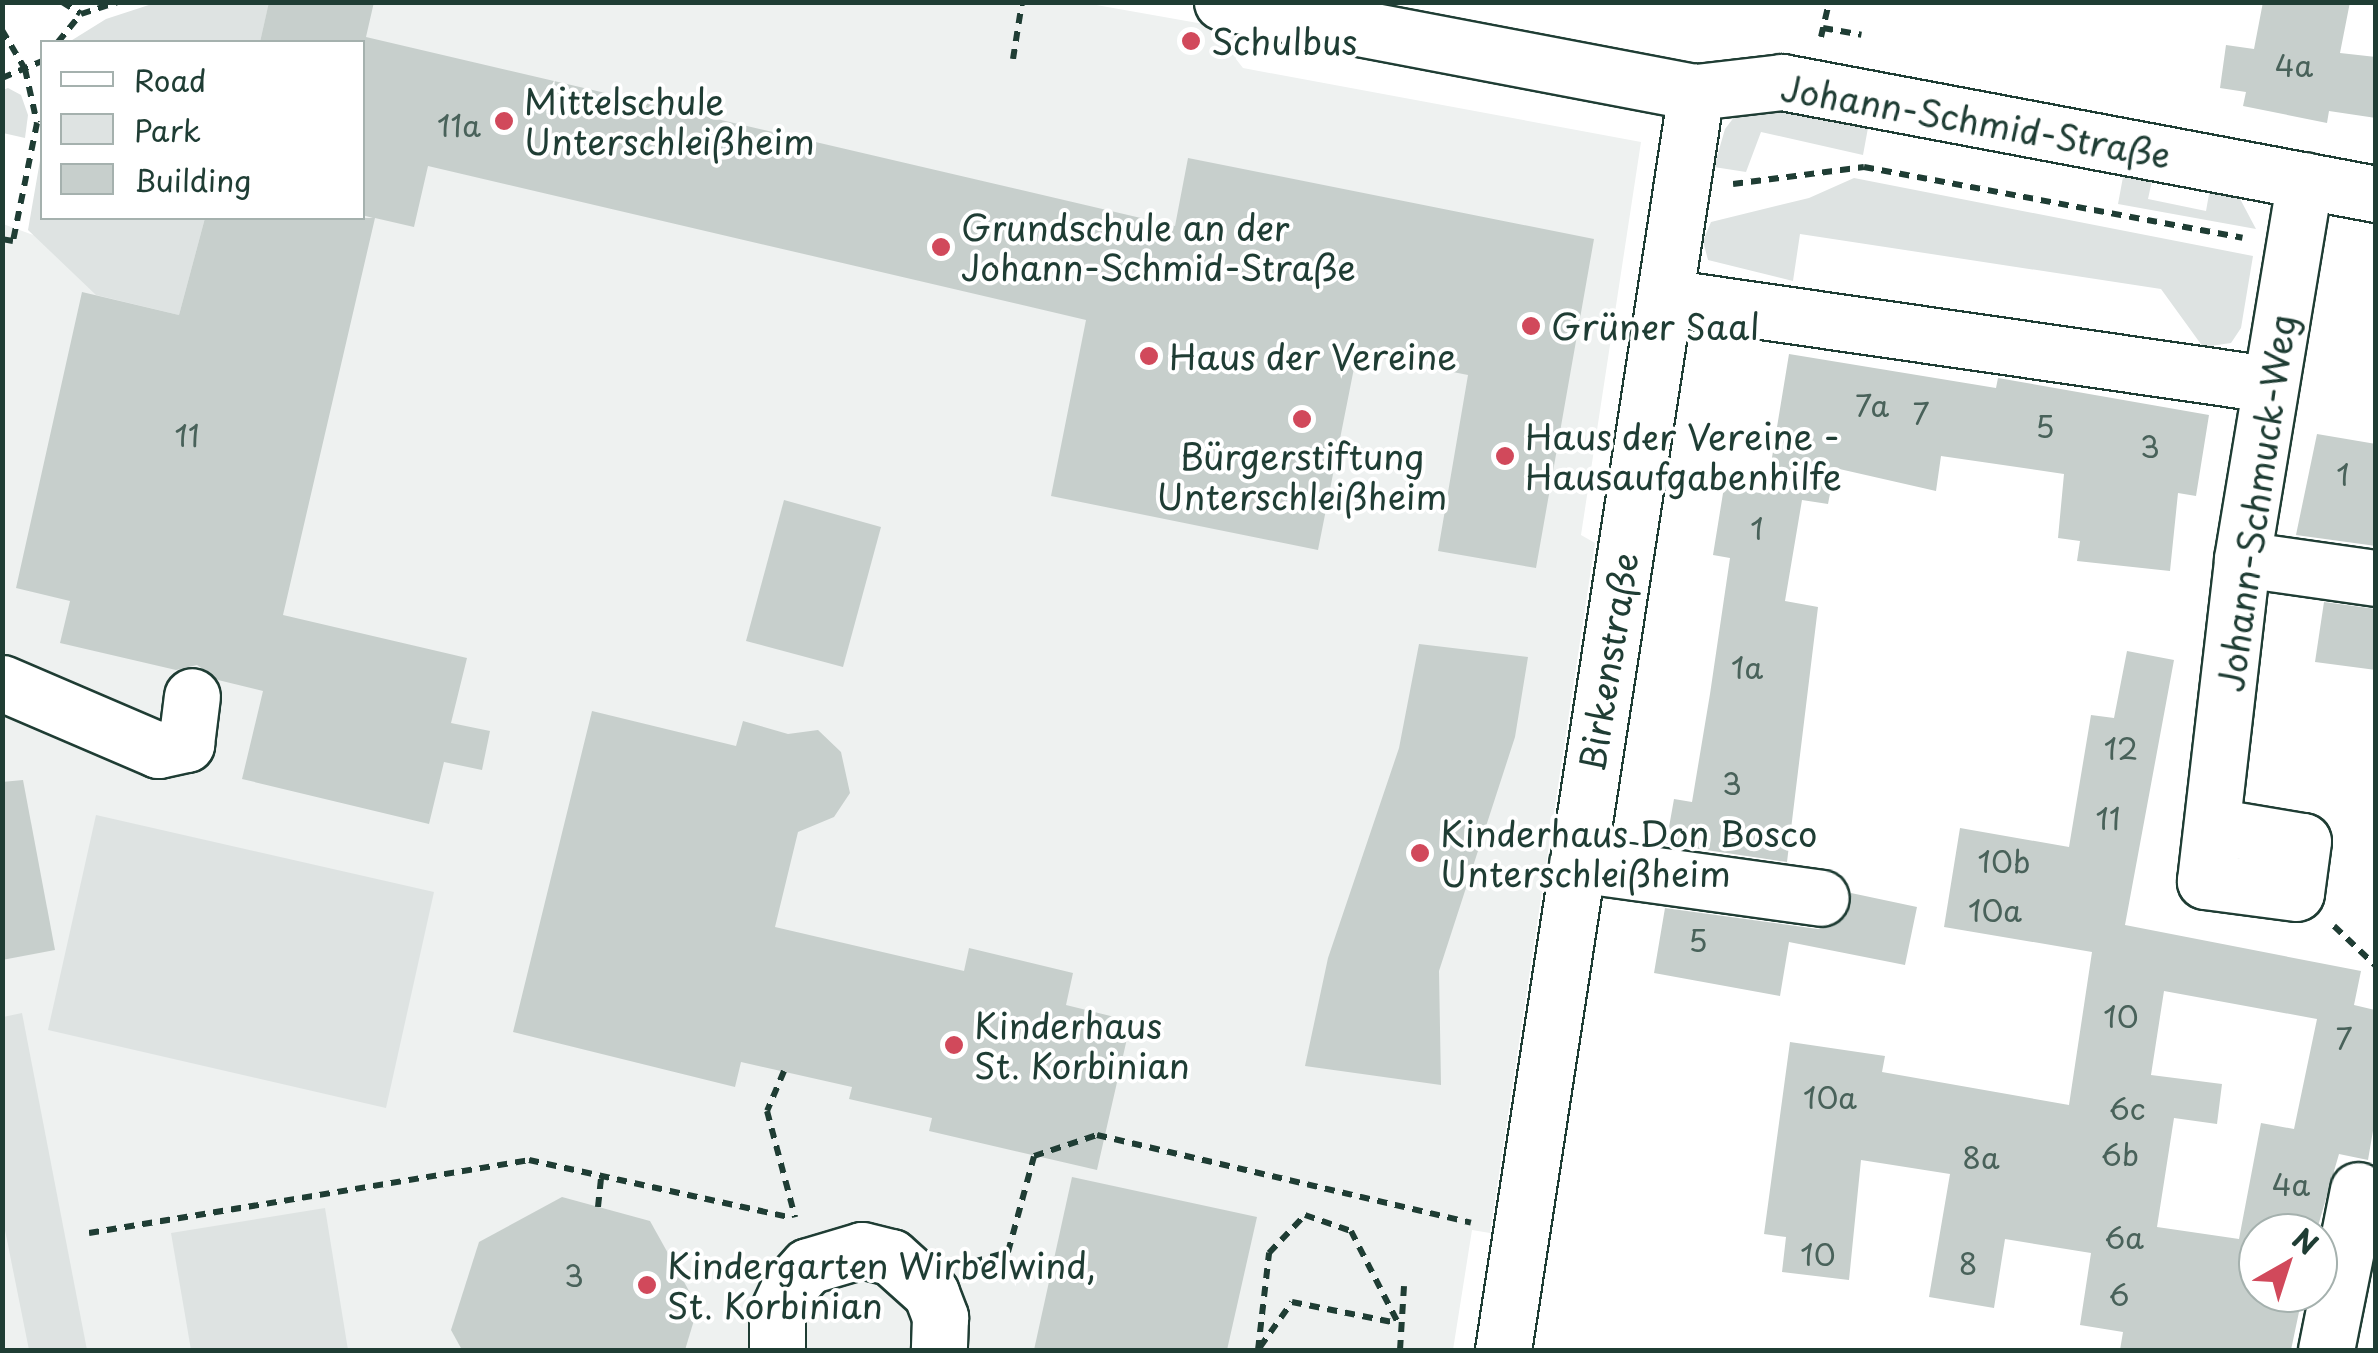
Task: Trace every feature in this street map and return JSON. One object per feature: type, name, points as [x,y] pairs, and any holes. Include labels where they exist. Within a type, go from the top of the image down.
[{"type":"street","name":"Johann-Schmid-Straße","points":[[1222,2],[1696,92],[1782,82],[2376,194]]},
{"type":"street","name":"Birkenstraße","points":[[1514,1349],[1519,1233],[1579,987],[1576,864],[1696,92]]},
{"type":"street","name":"Johann-Schmuck-Weg","points":[[2212,826],[2242,560],[2268,384],[2306,180]]},
{"type":"street","points":[[1665,297],[2268,384]]},
{"type":"street","points":[[2242,560],[2376,578]]},
{"type":"street","points":[[2,683],[158,750],[186,744],[192,696]]},
{"type":"street","points":[[1576,864],[1821,898]]},
{"type":"street","points":[[2326,1350],[2358,1190]]},
{"type":"street","points":[[777,1350],[776,1313],[802,1242],[890,1257],[914,1272],[940,1316],[940,1350]]},
{"type":"path","points":[[62,2],[81,14]]},
{"type":"path","points":[[60,40],[81,14],[118,2]]},
{"type":"path","points":[[1013,59],[1022,2]]},
{"type":"path","points":[[1823,28],[1860,35]]},
{"type":"path","points":[[2,30],[25,69],[37,122],[13,242],[2,239]]},
{"type":"path","points":[[2,78],[40,62]]},
{"type":"path","points":[[1682,176],[1759,186],[1864,167],[2295,248]]},
{"type":"path","points":[[784,1071],[767,1111],[802,1242]]},
{"type":"path","points":[[914,1272],[934,1261],[982,1262],[1008,1252],[1034,1156],[1097,1134],[1519,1233]]},
{"type":"path","points":[[89,1233],[529,1160],[601,1176],[802,1242]]},
{"type":"path","points":[[598,1207],[601,1176]]},
{"type":"path","points":[[1258,1350],[1270,1253],[1305,1216],[1351,1231],[1398,1323]]},
{"type":"path","points":[[1400,1350],[1398,1323],[1404,1286]]},
{"type":"path","points":[[1258,1350],[1292,1302],[1398,1323]]},
{"type":"shaded area","points":[[224,3],[1085,3],[1243,31],[1236,59],[1243,68],[1641,142],[1581,535],[1595,543],[1490,1233],[1472,1230],[1453,1350],[3,1350],[3,224],[80,252],[115,220],[365,220],[365,40],[199,40]]},
{"type":"green space","points":[[155,3],[269,3],[260,40],[72,40],[106,19]]},
{"type":"green space","points":[[8,88],[21,95],[28,115],[25,138],[3,133],[3,90]]},
{"type":"green space","points":[[1756,105],[1870,117],[1863,155],[1761,132],[1746,172],[1714,167],[1725,129],[1738,112]]},
{"type":"green space","points":[[40,161],[40,220],[204,220],[179,315],[96,295],[28,230]]},
{"type":"green space","points":[[2125,166],[2154,171],[2148,199],[2206,211],[2211,183],[2238,195],[2256,229],[2118,204]]},
{"type":"green space","points":[[1854,178],[2253,256],[2241,328],[2231,343],[2203,347],[2161,289],[1800,234],[1793,281],[1708,260],[1703,241],[1711,222],[1809,198]]},
{"type":"green space","points":[[96,815],[434,892],[386,1108],[48,1030]]},
{"type":"green space","points":[[22,1013],[87,1350],[29,1350],[2,1215],[3,1017]]},
{"type":"green space","points":[[325,1208],[348,1350],[191,1350],[171,1233]]},
{"type":"building","points":[[269,2],[374,2],[366,37],[1175,226],[1188,158],[1594,239],[1536,568],[1438,551],[1468,375],[1357,353],[1318,550],[1051,496],[1086,320],[428,166],[414,227],[375,218],[283,615],[467,658],[451,723],[490,731],[482,770],[444,762],[429,824],[242,779],[263,691],[218,680],[197,665],[176,670],[60,643],[70,601],[16,588],[82,292],[179,315],[204,220],[373,218],[365,216],[365,40],[260,40]]},
{"type":"building","points":[[2263,2],[2350,2],[2340,53],[2376,57],[2376,118],[2329,111],[2327,123],[2243,106],[2246,92],[2220,88],[2226,45],[2254,49]]},
{"type":"building","points":[[1789,354],[1996,388],[1998,378],[2209,415],[2196,496],[2178,493],[2170,571],[2077,561],[2080,541],[2058,538],[2064,474],[1941,456],[1936,491],[1835,468],[1828,504],[1802,500],[1785,601],[1818,607],[1787,862],[1666,844],[1674,799],[1692,802],[1710,694],[1730,558],[1713,555],[1724,487],[1766,494]]},
{"type":"building","points":[[2317,434],[2376,444],[2376,546],[2296,535]]},
{"type":"building","points":[[784,500],[881,527],[843,667],[746,641]]},
{"type":"building","points":[[2324,602],[2376,609],[2376,670],[2315,662]]},
{"type":"building","name":"Kinderhaus Don Bosco Unterschleißheim","points":[[1419,644],[1528,657],[1515,737],[1439,971],[1441,1085],[1305,1066],[1328,958],[1399,748]]},
{"type":"building","points":[[2127,651],[2174,660],[2125,925],[2361,971],[2354,1005],[2375,1010],[2375,1119],[2368,1160],[2339,1154],[2322,1213],[2244,1213],[2261,1123],[2294,1129],[2317,1019],[2164,991],[2151,1075],[2222,1084],[2217,1124],[2174,1118],[2157,1227],[2238,1239],[2238,1313],[2299,1313],[2291,1350],[2120,1350],[2123,1332],[2080,1325],[2091,1253],[2005,1239],[1994,1308],[1929,1297],[1950,1174],[1861,1160],[1849,1280],[1782,1272],[1786,1237],[1764,1234],[1790,1042],[1885,1056],[1882,1072],[2069,1105],[2092,952],[1944,927],[1960,828],[2069,847],[2091,715],[2114,718]]},
{"type":"building","points":[[592,711],[736,746],[743,721],[788,734],[818,730],[841,752],[850,793],[834,817],[798,832],[775,927],[964,971],[969,948],[1073,973],[1066,1005],[1131,1021],[1097,1170],[929,1131],[932,1118],[849,1099],[852,1087],[741,1062],[735,1087],[513,1032]]},
{"type":"building","points":[[23,780],[55,950],[2,960],[2,782]]},
{"type":"building","points":[[1851,893],[1917,907],[1905,965],[1789,942],[1780,996],[1654,973],[1665,908],[1818,929],[1845,918]]},
{"type":"building","points":[[1072,1177],[1257,1217],[1227,1350],[1034,1350]]},
{"type":"building","points":[[562,1197],[650,1221],[698,1307],[685,1350],[462,1350],[451,1330],[479,1242]]},
{"type":"place","name":"Schulbus","points":[[1191,41]]},
{"type":"place","name":"Mittelschule Unterschleißheim","points":[[504,121]]},
{"type":"place","name":"Grundschule an der Johann-Schmid-Straße","points":[[941,247]]},
{"type":"place","name":"Grüner Saal","points":[[1531,326]]},
{"type":"place","name":"Haus der Vereine","points":[[1149,356]]},
{"type":"place","name":"Bürgerstiftung Unterschleißheim","points":[[1302,419]]},
{"type":"place","name":"Haus der Vereine - Hausaufgabenhilfe","points":[[1505,456]]},
{"type":"place","name":"Kinderhaus Don Bosco Unterschleißheim","points":[[1420,853]]},
{"type":"place","name":"Kinderhaus St. Korbinian","points":[[954,1045]]},
{"type":"place","name":"Kindergarten Wirbelwind, St. Korbinian","points":[[647,1285]]}]
